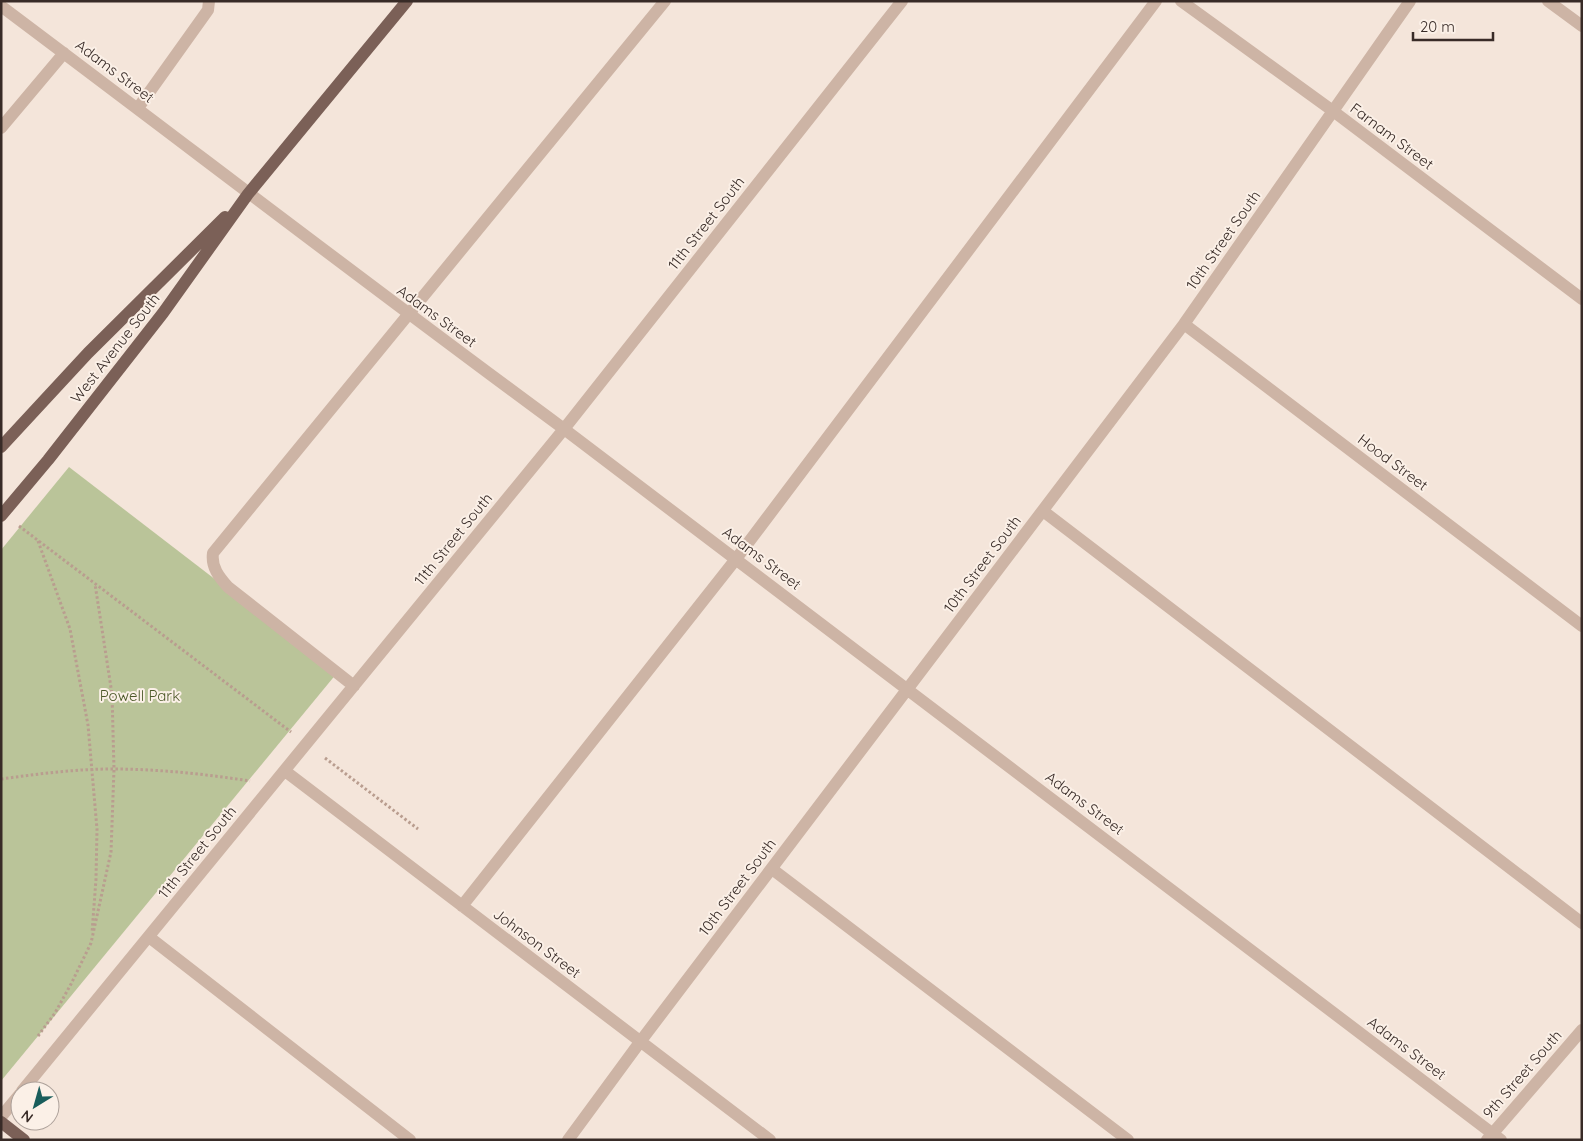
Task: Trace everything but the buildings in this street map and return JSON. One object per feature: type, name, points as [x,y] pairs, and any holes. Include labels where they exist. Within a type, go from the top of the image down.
[{"type":"main road","name":"West Avenue South","points":[[2,515],[48,460],[163,313],[248,194],[407,1]]},
{"type":"main road","name":"West Avenue South","points":[[1,447],[88,353],[248,194]]},
{"type":"main road","points":[[1,1122],[24,1140]]},
{"type":"street","points":[[138,108],[208,10],[209,1]]},
{"type":"street","points":[[354,686],[228,587],[214,568],[213,552],[665,1]]},
{"type":"street","name":"11th Street South","points":[[30,1081],[564,429],[902,1]]},
{"type":"street","points":[[462,906],[736,559],[1156,1]]},
{"type":"street","name":"Farnam Street","points":[[1181,1],[1332,111],[1582,299]]},
{"type":"street","name":"10th Street South","points":[[568,1140],[640,1042],[1184,324],[1410,1]]},
{"type":"street","points":[[1548,1],[1582,26]]},
{"type":"street","name":"Adams Street","points":[[1,6],[138,108],[408,315],[564,429],[908,689],[1493,1138]]},
{"type":"street","points":[[1,128],[64,53]]},
{"type":"street","name":"Hood Street","points":[[1184,324],[1582,626]]},
{"type":"street","points":[[1043,510],[1582,923]]},
{"type":"street","name":"Johnson Street","points":[[284,771],[770,1140]]},
{"type":"street","points":[[772,869],[1128,1140]]},
{"type":"street","points":[[149,937],[394,1135],[410,1140]]},
{"type":"street","name":"9th Street South","points":[[1493,1138],[1582,1030]]},
{"type":"street","name":"11th Street South","points":[[1,1117],[10,1106]]},
{"type":"path","points":[[2,515],[293,734]]},
{"type":"path","points":[[38,541],[70,629],[88,725],[93,769],[96,829],[96,879],[91,943]]},
{"type":"path","points":[[34,1042],[63,998],[91,943],[111,852],[114,769],[112,694],[96,584]]},
{"type":"path","points":[[325,758],[418,829]]},
{"type":"path","points":[[1,779],[93,769],[114,769],[185,774],[273,785]]},
{"type":"green space","name":"Powell Park","points":[[69,467],[337,673],[1,1081],[1,550]]}]
